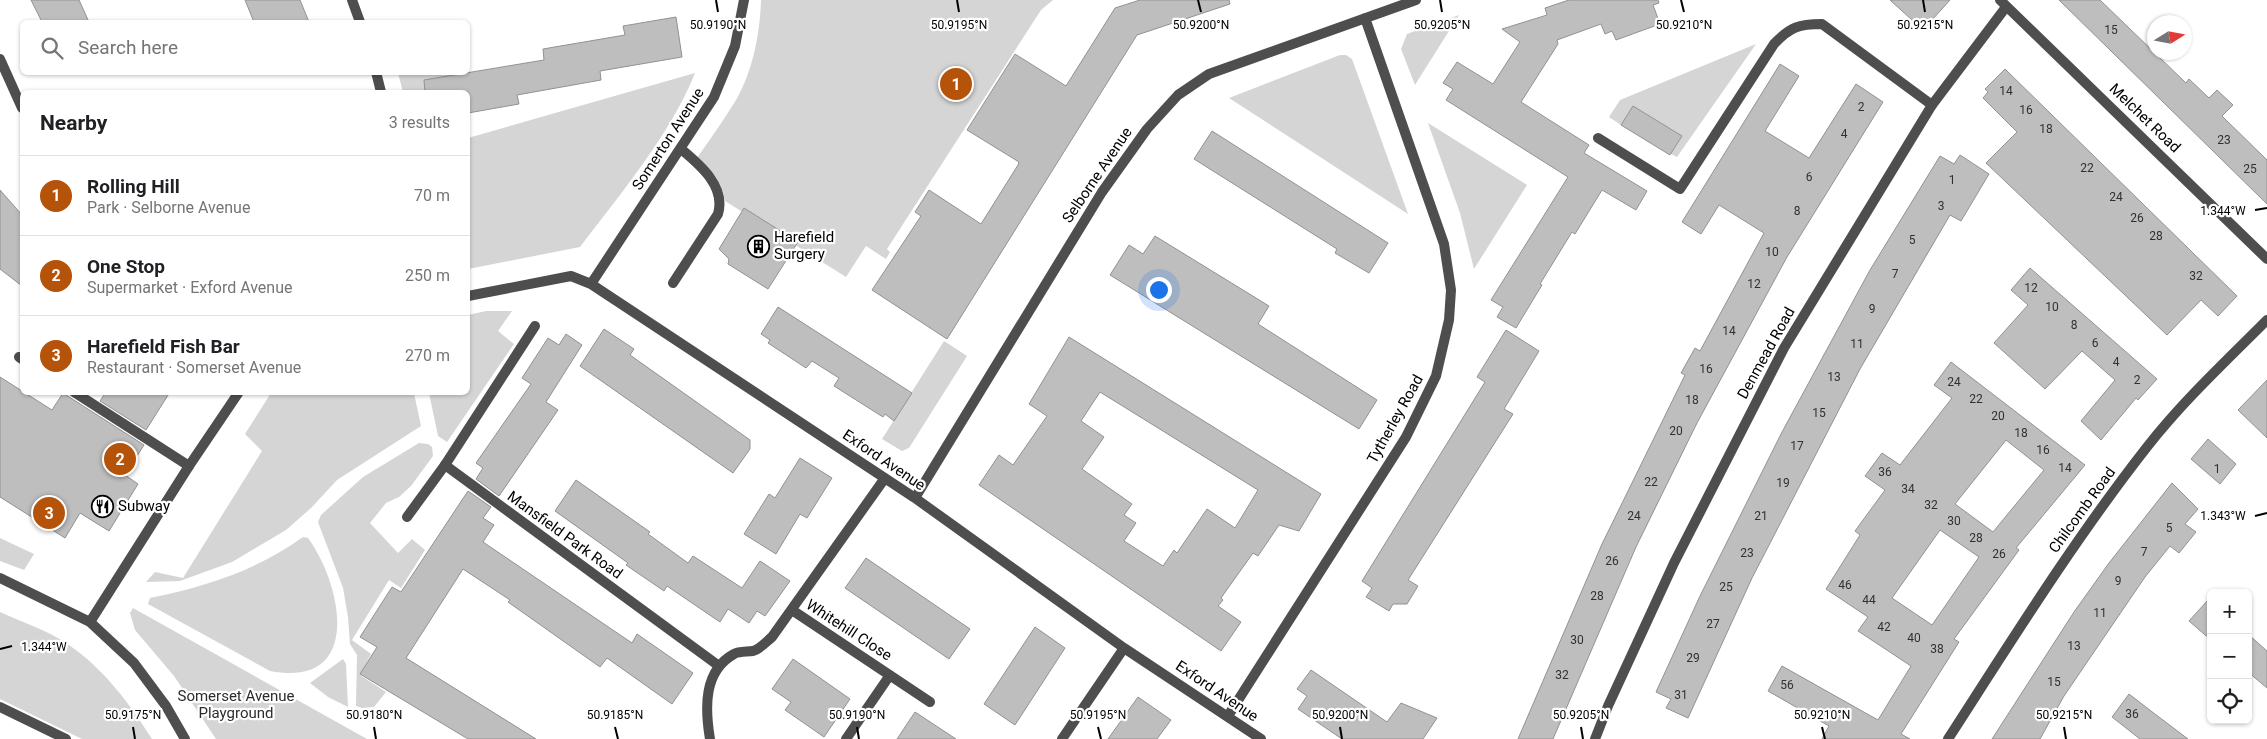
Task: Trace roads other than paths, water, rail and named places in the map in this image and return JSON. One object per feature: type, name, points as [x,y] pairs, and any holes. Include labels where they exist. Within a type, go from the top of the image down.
[{"type":"street","points":[[352,0],[359,20]]},
{"type":"street","name":"Somerton Avenue","points":[[590,284],[714,97],[735,46],[744,0]]},
{"type":"street","name":"Selborne Avenue","points":[[915,498],[1102,192],[1147,129],[1178,95],[1209,74],[1416,0]]},
{"type":"street","name":"Denmead Road","points":[[1596,739],[1608,706],[1674,563],[1784,348],[1932,105],[2003,3]]},
{"type":"street","name":"Melchet Road","points":[[2003,3],[2146,139],[2267,259]]},
{"type":"street","name":"Tytherley Road","points":[[1228,716],[1406,438],[1436,376],[1449,320],[1451,290],[1444,244],[1365,18]]},
{"type":"street","points":[[1598,138],[1680,188],[1774,44],[1785,32],[1804,24],[1822,24],[1932,105]]},
{"type":"street","points":[[0,58],[20,103]]},
{"type":"street","points":[[377,75],[380,90]]},
{"type":"street","points":[[673,283],[718,214],[720,205],[715,185],[702,168],[681,149]]},
{"type":"street","name":"Exford Avenue","points":[[470,296],[571,276],[590,284],[915,498],[1124,648],[1261,739]]},
{"type":"street","name":"Chilcomb Road","points":[[1948,739],[2084,531],[2148,445],[2201,386],[2267,320]]},
{"type":"street","points":[[406,517],[445,465],[535,326]]},
{"type":"street","points":[[79,395],[189,466]]},
{"type":"street","points":[[90,622],[189,466],[237,395]]},
{"type":"street","name":"Mansfield Park Road","points":[[445,465],[719,666]]},
{"type":"street","points":[[710,739],[706,719],[708,689],[719,666],[735,653],[754,650],[772,637],[885,478]]},
{"type":"street","points":[[0,578],[90,622],[134,663],[166,706],[185,739]]},
{"type":"street","name":"Whitehill Close","points":[[792,610],[930,702]]},
{"type":"street","points":[[1062,739],[1124,648]]},
{"type":"street","name":"Whitehill Close","points":[[846,739],[890,675]]},
{"type":"street","points":[[0,707],[66,739]]},
{"type":"place","name":"Rolling Hill","points":[[956,84]]},
{"type":"place","name":"Harefield Surgery","points":[[758,246]]},
{"type":"place","name":"One Stop","points":[[120,459]]},
{"type":"place","name":"Subway","points":[[102,506]]},
{"type":"place","name":"Harefield Fish Bar","points":[[49,513]]},
{"type":"park label","name":"Somerset Avenue Playground","points":[[236,704]]}]
